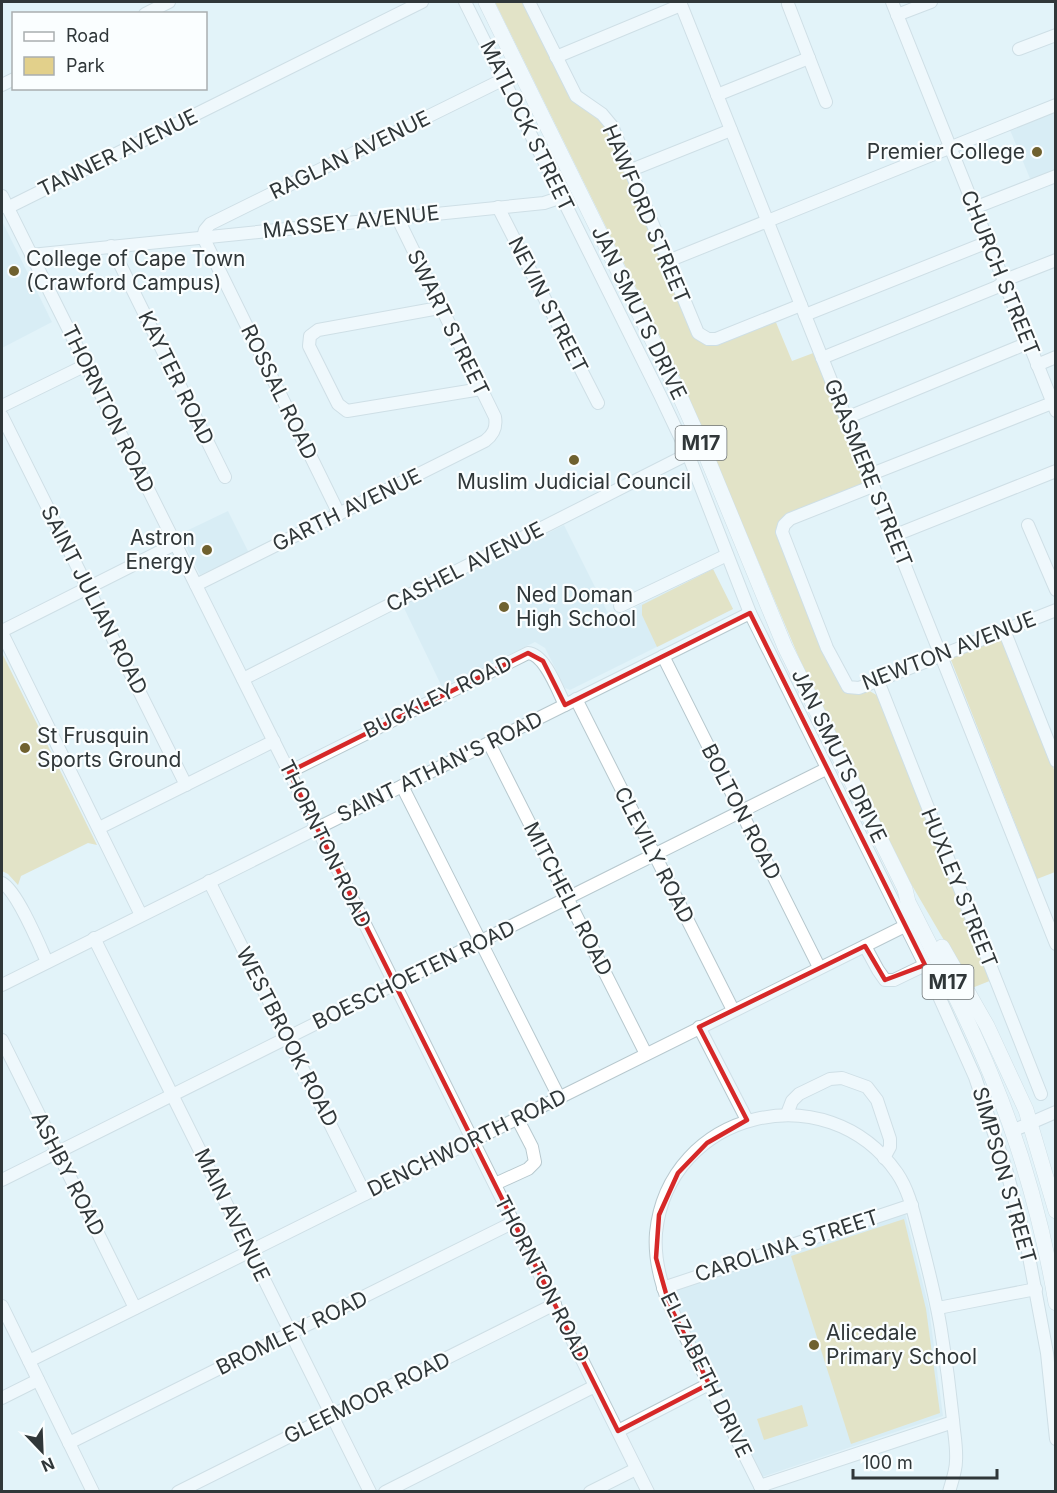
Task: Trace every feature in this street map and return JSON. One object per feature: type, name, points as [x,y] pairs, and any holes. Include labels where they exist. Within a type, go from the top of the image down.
[{"type":"main road","name":"JAN SMUTS DRIVE","points":[[486,2],[679,394],[785,647],[905,889],[908,902],[973,1033],[1012,1131],[1034,1206],[1056,1303]]},
{"type":"main road","name":"JAN SMUTS DRIVE","points":[[905,889],[914,899],[987,1026],[1011,1075],[1031,1124],[1056,1210]]},
{"type":"street","points":[[149,12],[169,2]]},
{"type":"street","name":"TANNER AVENUE","points":[[8,208],[422,2]]},
{"type":"street","name":"MATLOCK STREET","points":[[465,2],[688,454],[750,613],[826,769]]},
{"type":"street","name":"HAWFORD STREET","points":[[529,2],[576,96],[603,114],[609,122],[696,330],[705,338],[716,339],[803,310]]},
{"type":"street","name":"CHURCH STREET","points":[[892,2],[1054,407]]},
{"type":"street","points":[[897,15],[931,2]]},
{"type":"street","points":[[556,57],[681,3]]},
{"type":"street","name":"GRASMERE STREET","points":[[681,3],[1056,944]]},
{"type":"street","points":[[788,4],[826,102]]},
{"type":"street","points":[[1019,49],[1056,35]]},
{"type":"street","points":[[717,95],[809,58]]},
{"type":"street","name":"RAGLAN AVENUE","points":[[203,237],[210,224],[504,79]]},
{"type":"street","points":[[668,261],[1056,105]]},
{"type":"street","points":[[631,170],[731,130]]},
{"type":"street","points":[[974,208],[1056,176]]},
{"type":"street","name":"THORNTON ROAD","points":[[2,196],[648,1491]]},
{"type":"street","name":"MASSEY AVENUE","points":[[31,255],[544,203],[562,197]]},
{"type":"street","name":"NEVIN STREET","points":[[498,207],[598,403]]},
{"type":"street","name":"SWART STREET","points":[[397,218],[439,308],[495,417],[495,429]]},
{"type":"street","name":"ROSSAL ROAD","points":[[203,237],[339,514]]},
{"type":"street","points":[[803,310],[988,242]]},
{"type":"street","name":"KAYTER ROAD","points":[[111,246],[225,477]]},
{"type":"street","points":[[822,358],[997,287],[1056,260]]},
{"type":"street","points":[[439,308],[318,330],[310,336],[309,346],[338,404],[350,411],[481,389]]},
{"type":"street","points":[[846,418],[1028,343]]},
{"type":"street","points":[[1037,365],[1056,357]]},
{"type":"street","points":[[2,406],[86,364]]},
{"type":"street","points":[[871,480],[1054,407]]},
{"type":"street","name":"SAINT JULIAN ROAD","points":[[2,416],[186,785]]},
{"type":"street","name":"GARTH AVENUE","points":[[196,585],[485,441],[495,429]]},
{"type":"street","name":"CASHEL AVENUE","points":[[243,679],[688,454]]},
{"type":"street","points":[[893,536],[1056,471]]},
{"type":"street","name":"NEWTON AVENUE","points":[[871,480],[790,519],[784,525],[782,532],[828,648],[844,683],[850,688],[856,689],[878,681],[1056,610]]},
{"type":"street","points":[[1028,525],[1056,591]]},
{"type":"street","points":[[141,915],[2,632],[175,544]]},
{"type":"street","points":[[620,606],[727,555]]},
{"type":"street","name":"SAINT ATHAN'S ROAD","points":[[2,984],[750,613]]},
{"type":"street","points":[[1004,630],[1056,761]]},
{"type":"street","name":"BUCKLEY ROAD","points":[[289,772],[528,653],[536,654],[543,661],[571,702]]},
{"type":"street","name":"BOLTON ROAD","points":[[663,656],[819,967]]},
{"type":"street","name":"HUXLEY STREET","points":[[878,681],[1041,1095]]},
{"type":"street","name":"CLEVILY ROAD","points":[[571,702],[653,854],[733,1010]]},
{"type":"street","points":[[99,828],[274,741]]},
{"type":"street","name":"MITCHELL ROAD","points":[[489,743],[646,1054]]},
{"type":"street","name":"BOESCHOETEN ROAD","points":[[2,1180],[826,769]]},
{"type":"street","name":"SIMPSON STREET","points":[[826,769],[925,965],[963,1046],[993,1126],[1020,1215],[1036,1289],[1047,1353],[1056,1439]]},
{"type":"street","points":[[402,786],[559,1097]]},
{"type":"street","name":"WESTBROOK ROAD","points":[[209,881],[365,1194]]},
{"type":"street","points":[[2,883],[9,888],[16,900],[47,962]]},
{"type":"street","name":"DENCHWORTH ROAD","points":[[29,1361],[905,926]]},
{"type":"street","name":"MAIN AVENUE","points":[[94,938],[370,1491]]},
{"type":"street","points":[[865,945],[885,980],[894,980],[925,965]]},
{"type":"street","points":[[699,1027],[747,1120]]},
{"type":"street","name":"ASHBY ROAD","points":[[2,1040],[135,1308]]},
{"type":"street","points":[[787,1114],[792,1101],[799,1094],[830,1079],[842,1078],[867,1088],[875,1095],[890,1139],[890,1147],[885,1158]]},
{"type":"street","points":[[1012,1131],[1056,1112]]},
{"type":"street","name":"ELIZABETH DRIVE","points":[[761,1489],[663,1288],[656,1258],[656,1234],[659,1215],[669,1189],[689,1159],[720,1133],[747,1120],[787,1114],[823,1120],[846,1129],[866,1141],[885,1158],[897,1174],[912,1205],[938,1308],[953,1422],[956,1462],[949,1491]]},
{"type":"street","points":[[495,1184],[528,1169],[534,1162],[532,1147],[517,1118]]},
{"type":"street","name":"CAROLINA STREET","points":[[663,1288],[912,1205]]},
{"type":"street","name":"BROMLEY ROAD","points":[[69,1443],[514,1222]]},
{"type":"street","points":[[938,1308],[1036,1289]]},
{"type":"street","name":"GLEEMOOR ROAD","points":[[178,1491],[555,1304]]},
{"type":"street","points":[[2,1306],[93,1491]]},
{"type":"street","points":[[2,1398],[38,1380]]},
{"type":"street","points":[[618,1431],[709,1384]]},
{"type":"street","points":[[386,1491],[595,1386]]},
{"type":"street","points":[[761,1489],[953,1422]]},
{"type":"street","points":[[590,1491],[636,1468]]},
{"type":"highlighted area","points":[[750,613],[925,965],[885,980],[865,946],[699,1027],[747,1120],[707,1143],[678,1173],[659,1215],[656,1258],[669,1304],[709,1384],[618,1431],[289,772],[528,653],[543,661],[565,705]]},
{"type":"shaded area","name":"Premier College","points":[[1055,112],[1055,171],[1031,181],[1010,130]]},
{"type":"shaded area","name":"College of Cape Town (Crawford Campus)","points":[[2,221],[52,322],[2,348]]},
{"type":"shaded area","points":[[228,511],[249,553],[200,575],[180,534]]},
{"type":"shaded area","name":"Ned Doman High School","points":[[564,525],[611,619],[713,569],[733,609],[570,690],[565,688],[545,648],[535,642],[442,687],[403,606]]},
{"type":"shaded area","name":"Alicedale Primary School","points":[[905,1213],[929,1308],[943,1416],[759,1478],[669,1293]]},
{"type":"green space","points":[[495,2],[524,2],[589,111],[607,125],[696,337],[706,344],[775,320],[792,361],[816,352],[867,482],[793,512],[780,521],[777,532],[845,692],[852,694],[868,690],[878,696],[992,980],[972,988],[910,882],[800,660],[681,379]]},
{"type":"green space","points":[[713,569],[733,609],[657,647],[642,615],[642,605]]},
{"type":"green space","points":[[999,637],[1003,639],[1055,772],[1055,872],[1037,879],[951,660],[951,658]]},
{"type":"green space","name":"St Frusquin Sports Ground","points":[[2,653],[97,845],[88,843],[21,876],[18,885],[2,871]]},
{"type":"green space","points":[[904,1219],[926,1309],[940,1413],[851,1444],[791,1256]]},
{"type":"green space","points":[[802,1405],[808,1426],[764,1440],[757,1419]]},
{"type":"place","name":"Premier College","points":[[1037,152]]},
{"type":"place","name":"College of Cape Town (Crawford Campus)","points":[[14,271]]},
{"type":"place","name":"Muslim Judicial Council","points":[[574,460]]},
{"type":"place","name":"Astron Energy","points":[[207,550]]},
{"type":"place","name":"Ned Doman High School","points":[[504,607]]},
{"type":"place","name":"St Frusquin Sports Ground","points":[[25,748]]},
{"type":"place","name":"Alicedale Primary School","points":[[814,1345]]}]
